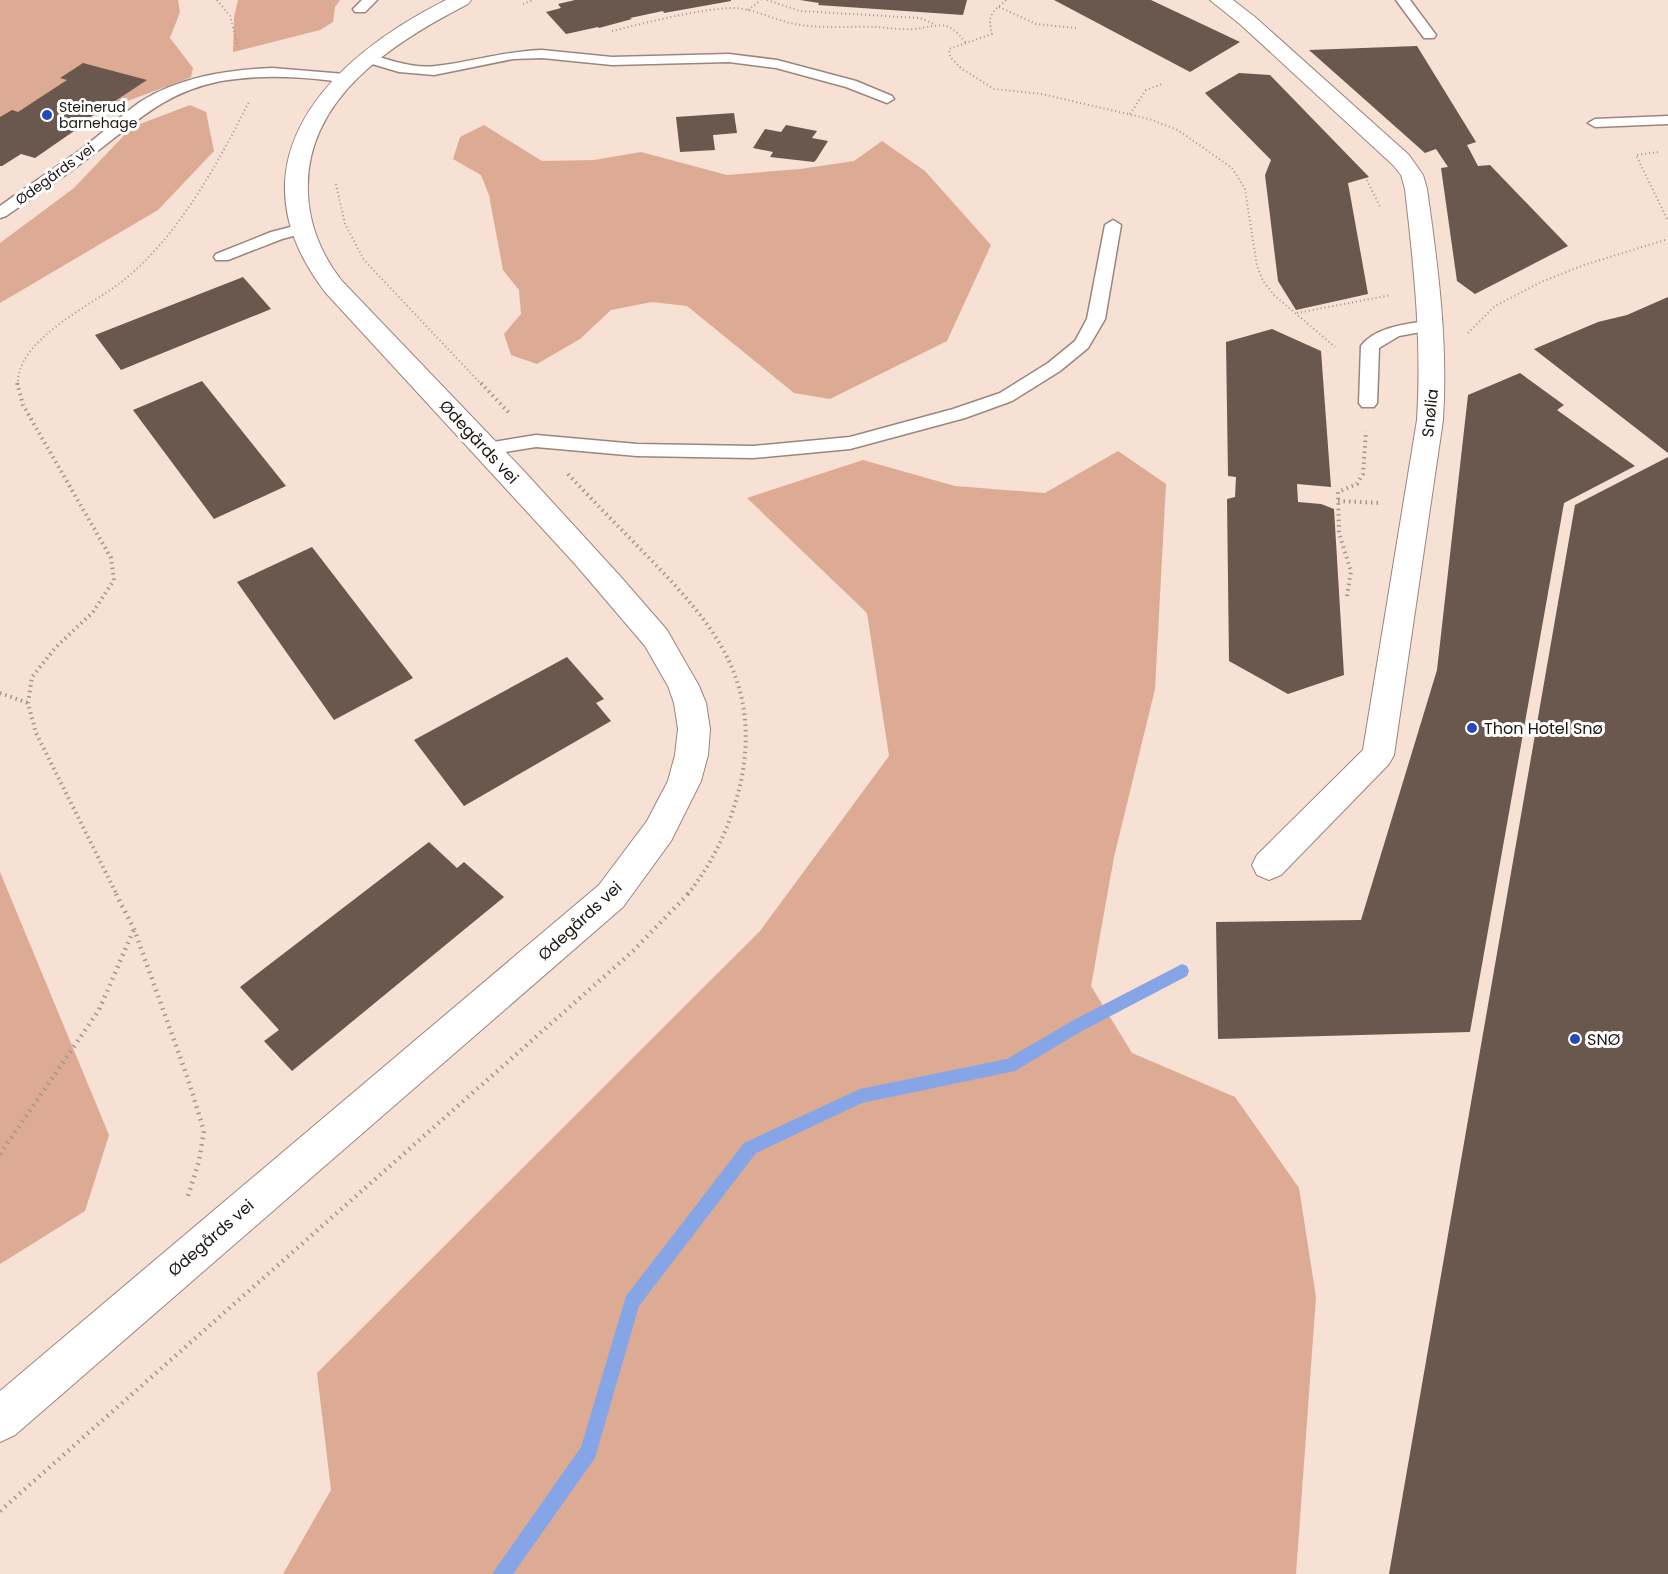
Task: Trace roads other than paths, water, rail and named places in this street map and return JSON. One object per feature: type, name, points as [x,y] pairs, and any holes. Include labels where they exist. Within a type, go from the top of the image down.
[{"type":"street","name":"Ødegårds vei","points":[[0,1420],[611,896],[647,850],[674,806],[687,770],[694,737],[690,703],[675,669],[643,623],[487,449],[359,315],[313,257],[302,229],[295,201],[297,166],[302,142],[312,121],[332,91],[384,43],[461,0]]},
{"type":"street","name":"Snølia","points":[[1220,0],[1248,21],[1392,152],[1412,176],[1416,189],[1431,325],[1433,375],[1430,420],[1378,755],[1269,865]]},
{"type":"lane","points":[[1403,0],[1429,35]]},
{"type":"lane","points":[[356,68],[434,71],[513,55],[542,54],[612,61],[729,57],[777,64],[851,84],[887,99]]},
{"type":"lane","name":"Ødegårds vei","points":[[0,213],[84,155],[126,119],[155,100],[218,78],[255,72],[356,68]]},
{"type":"lane","points":[[1595,123],[1668,120]]},
{"type":"lane","points":[[487,449],[536,441],[637,450],[753,452],[798,449],[850,442],[959,414],[1006,396],[1054,367],[1082,344],[1096,319],[1099,291],[1113,225]]},
{"type":"lane","points":[[222,256],[277,235],[302,229]]},
{"type":"lane","points":[[1368,403],[1370,346],[1395,332],[1431,325]]},
{"type":"waterway","points":[[501,1574],[589,1452],[632,1302],[750,1148],[860,1096],[1010,1066],[1077,1026],[1182,971]]},
{"type":"place","name":"Steinerud barnehage","points":[[47,115]]},
{"type":"place","name":"Thon Hotel Snø","points":[[1472,728]]},
{"type":"place","name":"SNØ","points":[[1575,1039]]}]
